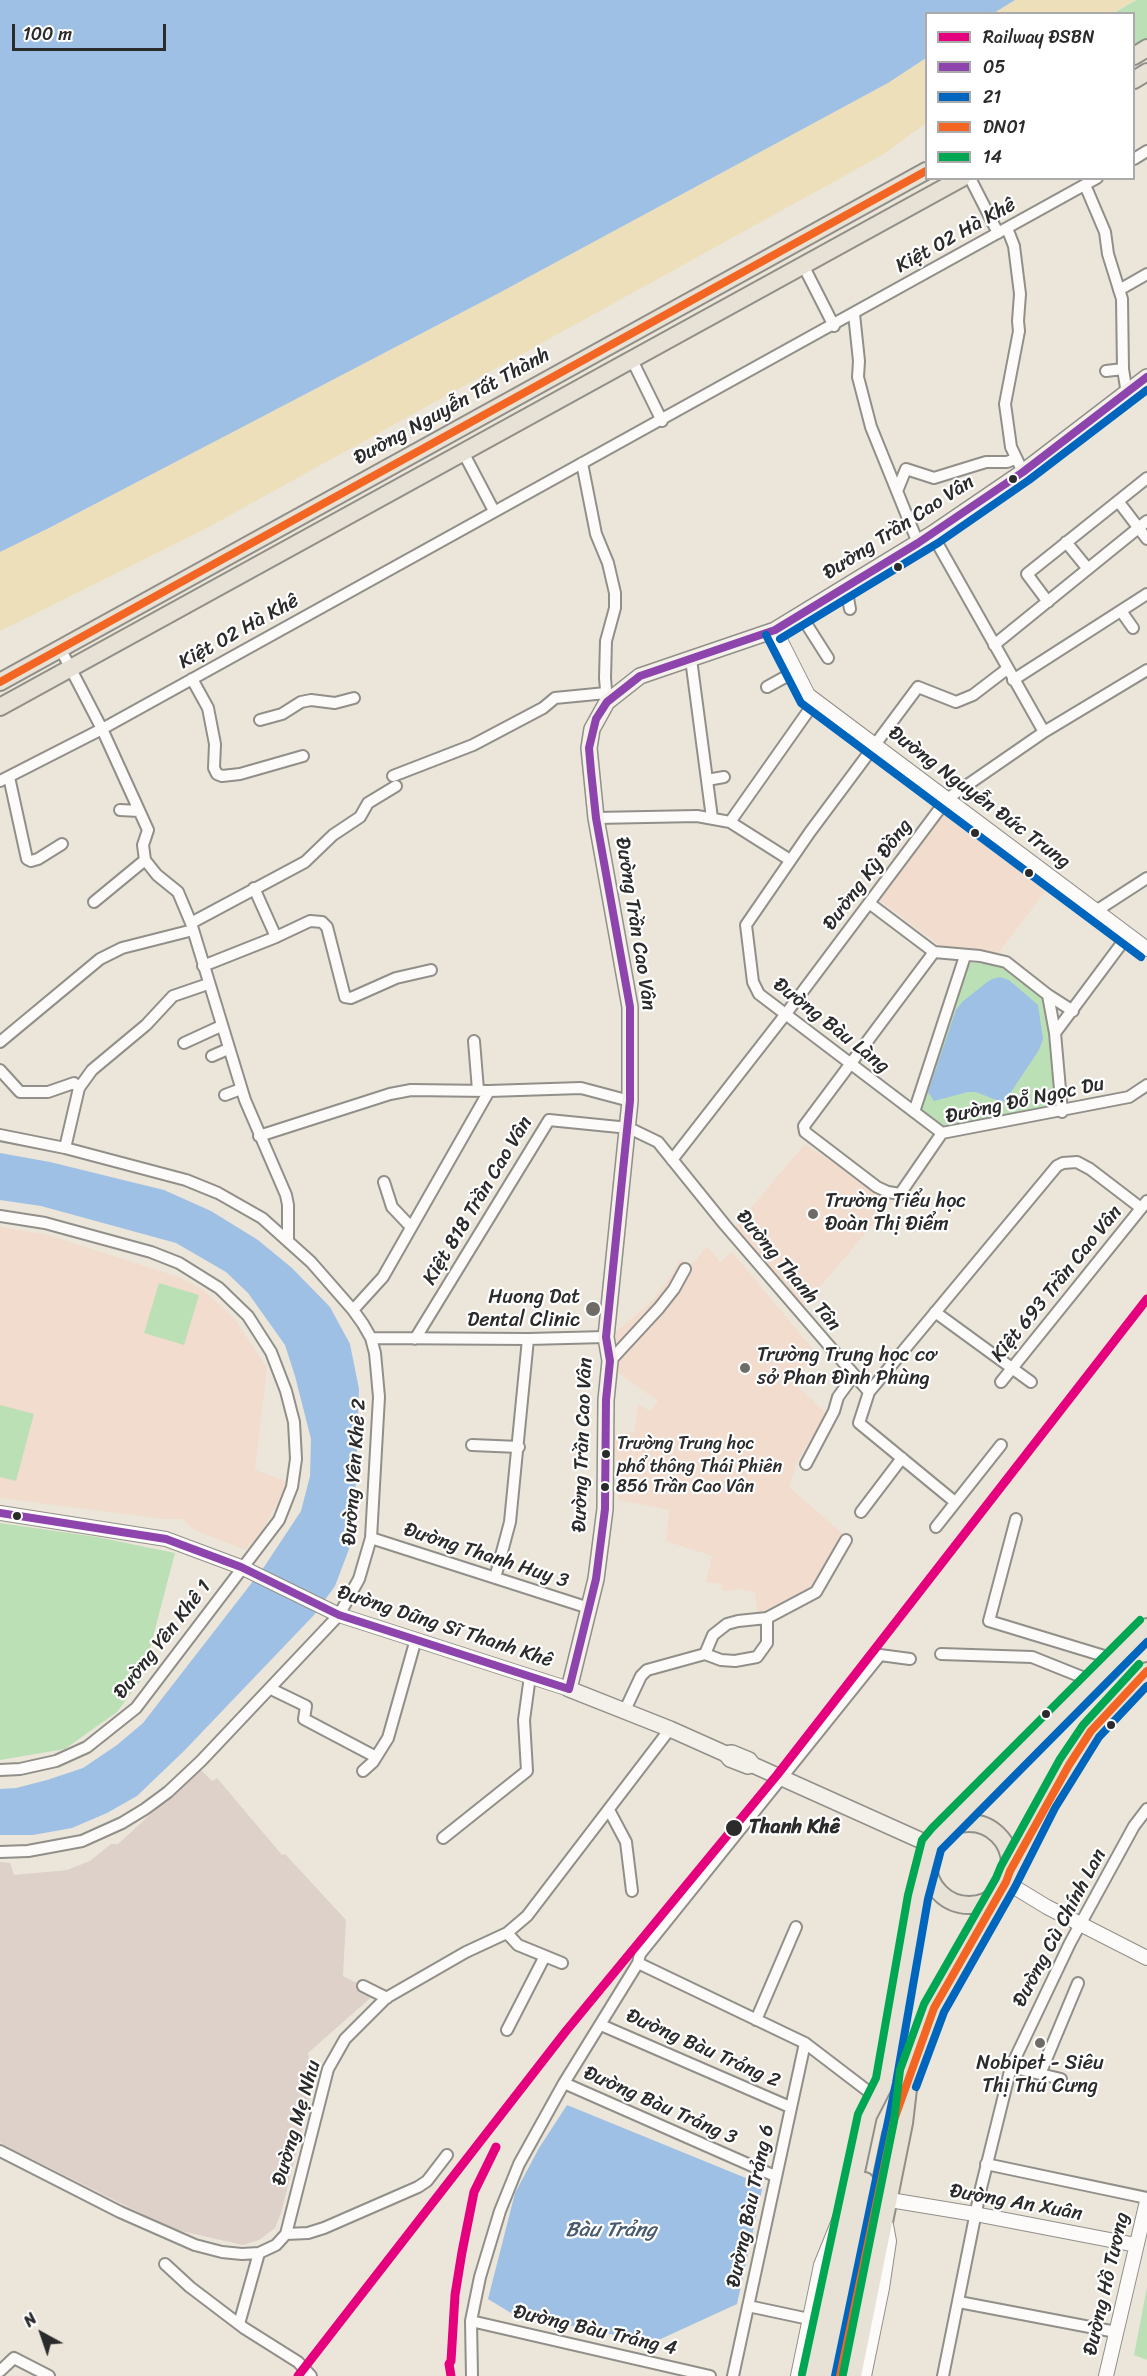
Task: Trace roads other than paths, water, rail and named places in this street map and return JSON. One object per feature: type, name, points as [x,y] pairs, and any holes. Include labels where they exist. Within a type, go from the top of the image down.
[{"type":"main road","name":"Đường Nguyễn Tất Thành","points":[[0,681],[925,172]]},
{"type":"main road","points":[[0,707],[804,267],[958,180]]},
{"type":"main road","points":[[855,210],[867,231]]},
{"type":"main road","points":[[562,370],[573,392]]},
{"type":"main road","name":"Đường Trần Cao Vân","points":[[569,1689],[596,1579],[605,1509],[606,1400],[610,1361],[606,1337],[630,1101],[630,1007],[596,818],[589,748],[596,719],[606,697],[640,676],[775,630],[918,543],[1019,465],[1127,394],[1147,377]]},
{"type":"main road","points":[[332,498],[344,518]]},
{"type":"main road","points":[[840,2376],[886,2119],[886,2080],[918,1897],[932,1846],[950,1827],[962,1823],[975,1822],[999,1834],[1010,1858],[1006,1881],[991,1899],[965,1906],[941,1895],[932,1885],[928,1872],[932,1846],[1092,1681],[1147,1627]]},
{"type":"main road","points":[[824,2376],[886,2119],[910,2072],[934,2008],[1006,1881],[1046,1803],[1080,1748],[1113,1706],[1147,1671]]},
{"type":"main road","points":[[569,1689],[670,1729],[748,1766],[753,1765],[782,1777],[932,1846]]},
{"type":"main road","points":[[853,2376],[890,2200],[904,2123],[910,2072]]},
{"type":"main road","points":[[812,2376],[868,2116],[886,2080]]},
{"type":"street","points":[[971,180],[1014,246],[1020,294],[1019,331],[1005,404],[1009,438],[1019,465]]},
{"type":"street","name":"Kiệt 02 Hà Khê","points":[[4,779],[102,729],[834,326],[1093,180]]},
{"type":"street","points":[[1084,185],[1105,232],[1108,254],[1122,299],[1122,369],[1127,394]]},
{"type":"street","points":[[804,267],[834,326]]},
{"type":"street","points":[[1119,290],[1147,274]]},
{"type":"street","points":[[854,314],[859,361],[858,377],[871,427],[918,543]]},
{"type":"street","points":[[632,360],[662,420]]},
{"type":"street","points":[[1106,371],[1122,369]]},
{"type":"street","points":[[463,452],[494,512]]},
{"type":"street","points":[[897,491],[906,469],[934,478],[986,462],[1007,462],[1019,465]]},
{"type":"street","points":[[0,1042],[100,959],[122,948],[192,927],[254,888],[305,862],[333,835],[360,817],[368,803],[394,781],[473,745],[543,708],[555,698],[606,697],[606,641],[615,608],[615,593],[608,563],[596,534],[582,463]]},
{"type":"street","points":[[1048,602],[1027,574],[1147,477]]},
{"type":"street","points":[[1118,501],[1143,525],[1147,539]]},
{"type":"street","points":[[994,645],[1143,525]]},
{"type":"street","points":[[932,534],[1044,732]]},
{"type":"street","points":[[1066,542],[1088,569]]},
{"type":"street","points":[[846,587],[850,609]]},
{"type":"street","points":[[1013,680],[1147,594]]},
{"type":"street","points":[[1121,611],[1133,628]]},
{"type":"street","points":[[801,614],[828,658]]},
{"type":"street","name":"Đường Nguyễn Đức Trung","points":[[775,630],[808,695],[1147,949]]},
{"type":"street","points":[[60,648],[102,729],[148,830],[143,845],[145,860],[157,875],[178,892],[192,927],[220,1026],[241,1089],[286,1195],[288,1239]]},
{"type":"street","points":[[691,659],[712,818]]},
{"type":"street","name":"Đường Bàu Làng","points":[[942,1133],[785,1015],[754,988],[746,932],[749,918],[918,687],[956,702],[973,695],[1007,669]]},
{"type":"street","name":"Đường Kỳ Đồng","points":[[672,1160],[947,800],[1044,732],[1147,670]]},
{"type":"street","points":[[767,687],[796,671]]},
{"type":"street","points":[[192,679],[208,708],[215,744],[214,768],[217,774],[222,776],[264,769],[303,756]]},
{"type":"street","points":[[260,720],[282,714],[301,702],[311,700],[335,703],[354,698]]},
{"type":"street","points":[[730,822],[816,700]]},
{"type":"street","points":[[707,780],[724,777]]},
{"type":"street","points":[[4,779],[27,859],[38,860],[62,844]]},
{"type":"street","points":[[120,810],[139,811]]},
{"type":"street","points":[[596,818],[697,816],[712,818],[730,822],[790,860]]},
{"type":"street","points":[[94,902],[145,860]]},
{"type":"street","points":[[1096,911],[1147,878]]},
{"type":"street","points":[[254,888],[276,937]]},
{"type":"street","points":[[869,903],[934,952],[980,956],[1006,962],[1048,996],[1073,1011]]},
{"type":"street","points":[[203,966],[310,921],[322,922],[327,927],[345,997],[351,998],[396,978],[431,970]]},
{"type":"street","points":[[1055,1033],[1128,935]]},
{"type":"street","points":[[851,1064],[934,952]]},
{"type":"street","points":[[914,1112],[964,956]]},
{"type":"street","points":[[65,1148],[79,1088],[92,1070],[146,1025],[173,996],[208,984]]},
{"type":"street","points":[[1048,996],[1055,1033],[1062,1112]]},
{"type":"street","points":[[184,1043],[220,1026]]},
{"type":"street","points":[[353,1310],[383,1277],[484,1091],[474,1041]]},
{"type":"street","points":[[212,1056],[228,1049]]},
{"type":"street","name":"Đường Đỗ Ngọc Du","points":[[851,1064],[804,1126],[805,1132],[877,1187],[900,1194],[942,1133],[1062,1112],[1129,1097],[1147,1085]]},
{"type":"street","points":[[0,1070],[20,1092],[48,1092],[74,1083],[79,1088]]},
{"type":"street","points":[[259,1136],[390,1094],[429,1089],[484,1091],[581,1088],[630,1101]]},
{"type":"street","points":[[225,1095],[241,1089]]},
{"type":"street","name":"Kiệt 818 Trần Cao Vân","points":[[415,1339],[549,1120],[629,1128]]},
{"type":"street","name":"Đường Thanh Tân","points":[[629,1128],[658,1142],[869,1392]]},
{"type":"street","name":"Đường Yên Khê 2","points":[[0,1135],[65,1148],[203,1186],[249,1209],[288,1239],[353,1310],[371,1338],[378,1372],[379,1397],[371,1538],[359,1579],[339,1615],[168,1792],[122,1823],[82,1841],[28,1851],[0,1852]]},
{"type":"street","points":[[955,1502],[860,1423],[869,1392],[1052,1171],[1063,1163],[1077,1162],[1144,1205]]},
{"type":"street","points":[[384,1182],[392,1207],[411,1227]]},
{"type":"street","name":"Kiệt 693 Trần Cao Vân","points":[[1001,1382],[1144,1205]]},
{"type":"street","name":"Đường Yên Khê 1","points":[[0,1216],[45,1223],[151,1252],[180,1263],[219,1288],[249,1317],[261,1334],[277,1367],[294,1422],[296,1473],[288,1502],[279,1520],[136,1708],[87,1747],[56,1761],[20,1769],[0,1770]]},
{"type":"street","points":[[610,1361],[659,1308],[674,1289],[685,1269]]},
{"type":"street","points":[[935,1312],[1031,1382]]},
{"type":"street","points":[[371,1338],[606,1337]]},
{"type":"street","points":[[495,1578],[510,1522],[528,1339]]},
{"type":"street","points":[[806,1464],[834,1411],[838,1397],[854,1375]]},
{"type":"street","points":[[936,1527],[1001,1444]]},
{"type":"street","points":[[472,1445],[519,1447]]},
{"type":"street","points":[[861,1512],[902,1458]]},
{"type":"street","name":"Đường Dũng Sĩ Thanh Khê","points":[[0,1513],[166,1539],[241,1567],[339,1615],[569,1689]]},
{"type":"street","points":[[1016,1519],[989,1622],[1114,1659]]},
{"type":"street","name":"Đường Thanh Huy 3","points":[[371,1538],[589,1608]]},
{"type":"street","points":[[705,1654],[717,1630],[738,1621],[767,1618],[816,1592],[846,1540]]},
{"type":"street","points":[[625,1710],[641,1676],[647,1670],[705,1654],[721,1660],[735,1661],[757,1656],[767,1643],[767,1618]]},
{"type":"street","points":[[363,1771],[376,1757],[388,1738],[416,1639]]},
{"type":"street","points":[[941,1654],[1032,1657],[1092,1681]]},
{"type":"street","points":[[472,2376],[471,2321],[480,2277],[519,2164],[564,2083],[638,1963],[640,1954],[880,1655],[910,1659]]},
{"type":"street","points":[[443,1838],[489,1804],[527,1771],[524,1720],[530,1676]]},
{"type":"street","points":[[270,1689],[306,1706],[304,1719],[376,1757]]},
{"type":"street","name":"Đường Mẹ Nhu","points":[[286,2234],[328,2069],[345,2039],[387,1998],[466,1952],[507,1933],[527,1916],[670,1729]]},
{"type":"street","name":"Đường Cù Chính Lan","points":[[943,2376],[986,2164],[1011,2067],[1031,2022],[1081,1925],[1134,1826],[1147,1809]]},
{"type":"street","points":[[609,1810],[626,1842],[632,1891]]},
{"type":"street","points":[[1006,1881],[1081,1925],[1146,1955]]},
{"type":"street","points":[[756,2020],[796,1927]]},
{"type":"street","points":[[507,1933],[518,1945],[562,1963]]},
{"type":"street","points":[[507,2030],[545,1956]]},
{"type":"street","points":[[638,1963],[805,2043],[878,2098]]},
{"type":"street","points":[[1040,2074],[1078,1983]]},
{"type":"street","points":[[363,1986],[387,1998]]},
{"type":"street","name":"Đường Bàu Trảng 2","points":[[601,2025],[790,2107]]},
{"type":"street","name":"Đường Bàu Trảng 6","points":[[733,2376],[805,2043]]},
{"type":"street","points":[[1011,2067],[1061,2079]]},
{"type":"street","name":"Đường Bàu Trảng 3","points":[[564,2083],[775,2176]]},
{"type":"street","points":[[0,2151],[174,2237],[222,2253],[259,2253],[276,2245],[286,2234],[308,2233],[324,2228],[418,2187],[427,2181],[447,2155]]},
{"type":"street","points":[[986,2164],[1147,2199]]},
{"type":"street","points":[[798,2376],[820,2265],[853,2187]]},
{"type":"street","name":"Đường Hồ Tương","points":[[1106,2376],[1147,2199]]},
{"type":"street","name":"Đường An Xuân","points":[[890,2200],[1136,2245]]},
{"type":"street","points":[[864,2376],[889,2241],[885,2223]]},
{"type":"street","points":[[239,2324],[259,2253]]},
{"type":"street","points":[[165,2264],[190,2287],[239,2324],[298,2362],[311,2376]]},
{"type":"street","points":[[959,2302],[1116,2332]]},
{"type":"street","points":[[748,2306],[809,2319]]},
{"type":"street","name":"Đường Bàu Trảng 4","points":[[471,2321],[710,2376]]},
{"type":"street","points":[[0,2371],[14,2358],[49,2376]]},
{"type":"water","points":[[0,0],[1015,0],[996,12],[925,12],[925,59],[888,83],[499,293],[0,552]]},
{"type":"water","points":[[1000,977],[1009,980],[1038,1005],[1043,1039],[1039,1050],[1005,1101],[1001,1102],[976,1092],[968,1092],[934,1101],[928,1092],[956,1010],[962,1002],[986,983]]},
{"type":"water","points":[[0,1153],[50,1162],[164,1190],[211,1211],[258,1240],[292,1268],[330,1307],[350,1344],[359,1389],[354,1536],[335,1586],[314,1615],[184,1751],[137,1796],[107,1813],[72,1828],[33,1835],[0,1835],[0,1789],[16,1788],[83,1768],[117,1745],[143,1723],[264,1567],[301,1511],[310,1476],[311,1439],[285,1345],[248,1293],[226,1272],[176,1243],[41,1206],[0,1200]]},
{"type":"water","name":"Bàu Trảng","points":[[567,2105],[763,2185],[737,2304],[652,2343],[511,2313],[488,2299],[515,2193],[539,2148]]},
{"type":"rail line","name":"ĐSBN","points":[[298,2376],[566,2031],[777,1775],[1147,1299]]},
{"type":"rail line","name":"ĐSBN","points":[[451,2376],[449,2364],[455,2295],[462,2252],[474,2192],[496,2147]]},
{"type":"place","name":"Trường Tiểu học Đoàn Thị Điểm","points":[[813,1214]]},
{"type":"place","name":"Huong Dat Dental Clinic","points":[[593,1309]]},
{"type":"place","name":"Trường Trung học cơ sở Phan Đình Phùng","points":[[745,1368]]},
{"type":"place","name":"Trường Trung học phổ thông Thái Phiên","points":[[606,1454]]},
{"type":"place","name":"856 Trần Cao Vân","points":[[605,1487]]},
{"type":"place","name":"Thanh Khê","points":[[734,1828]]},
{"type":"place","name":"Nobipet - Siêu Thị Thú Cưng","points":[[1040,2043]]}]
